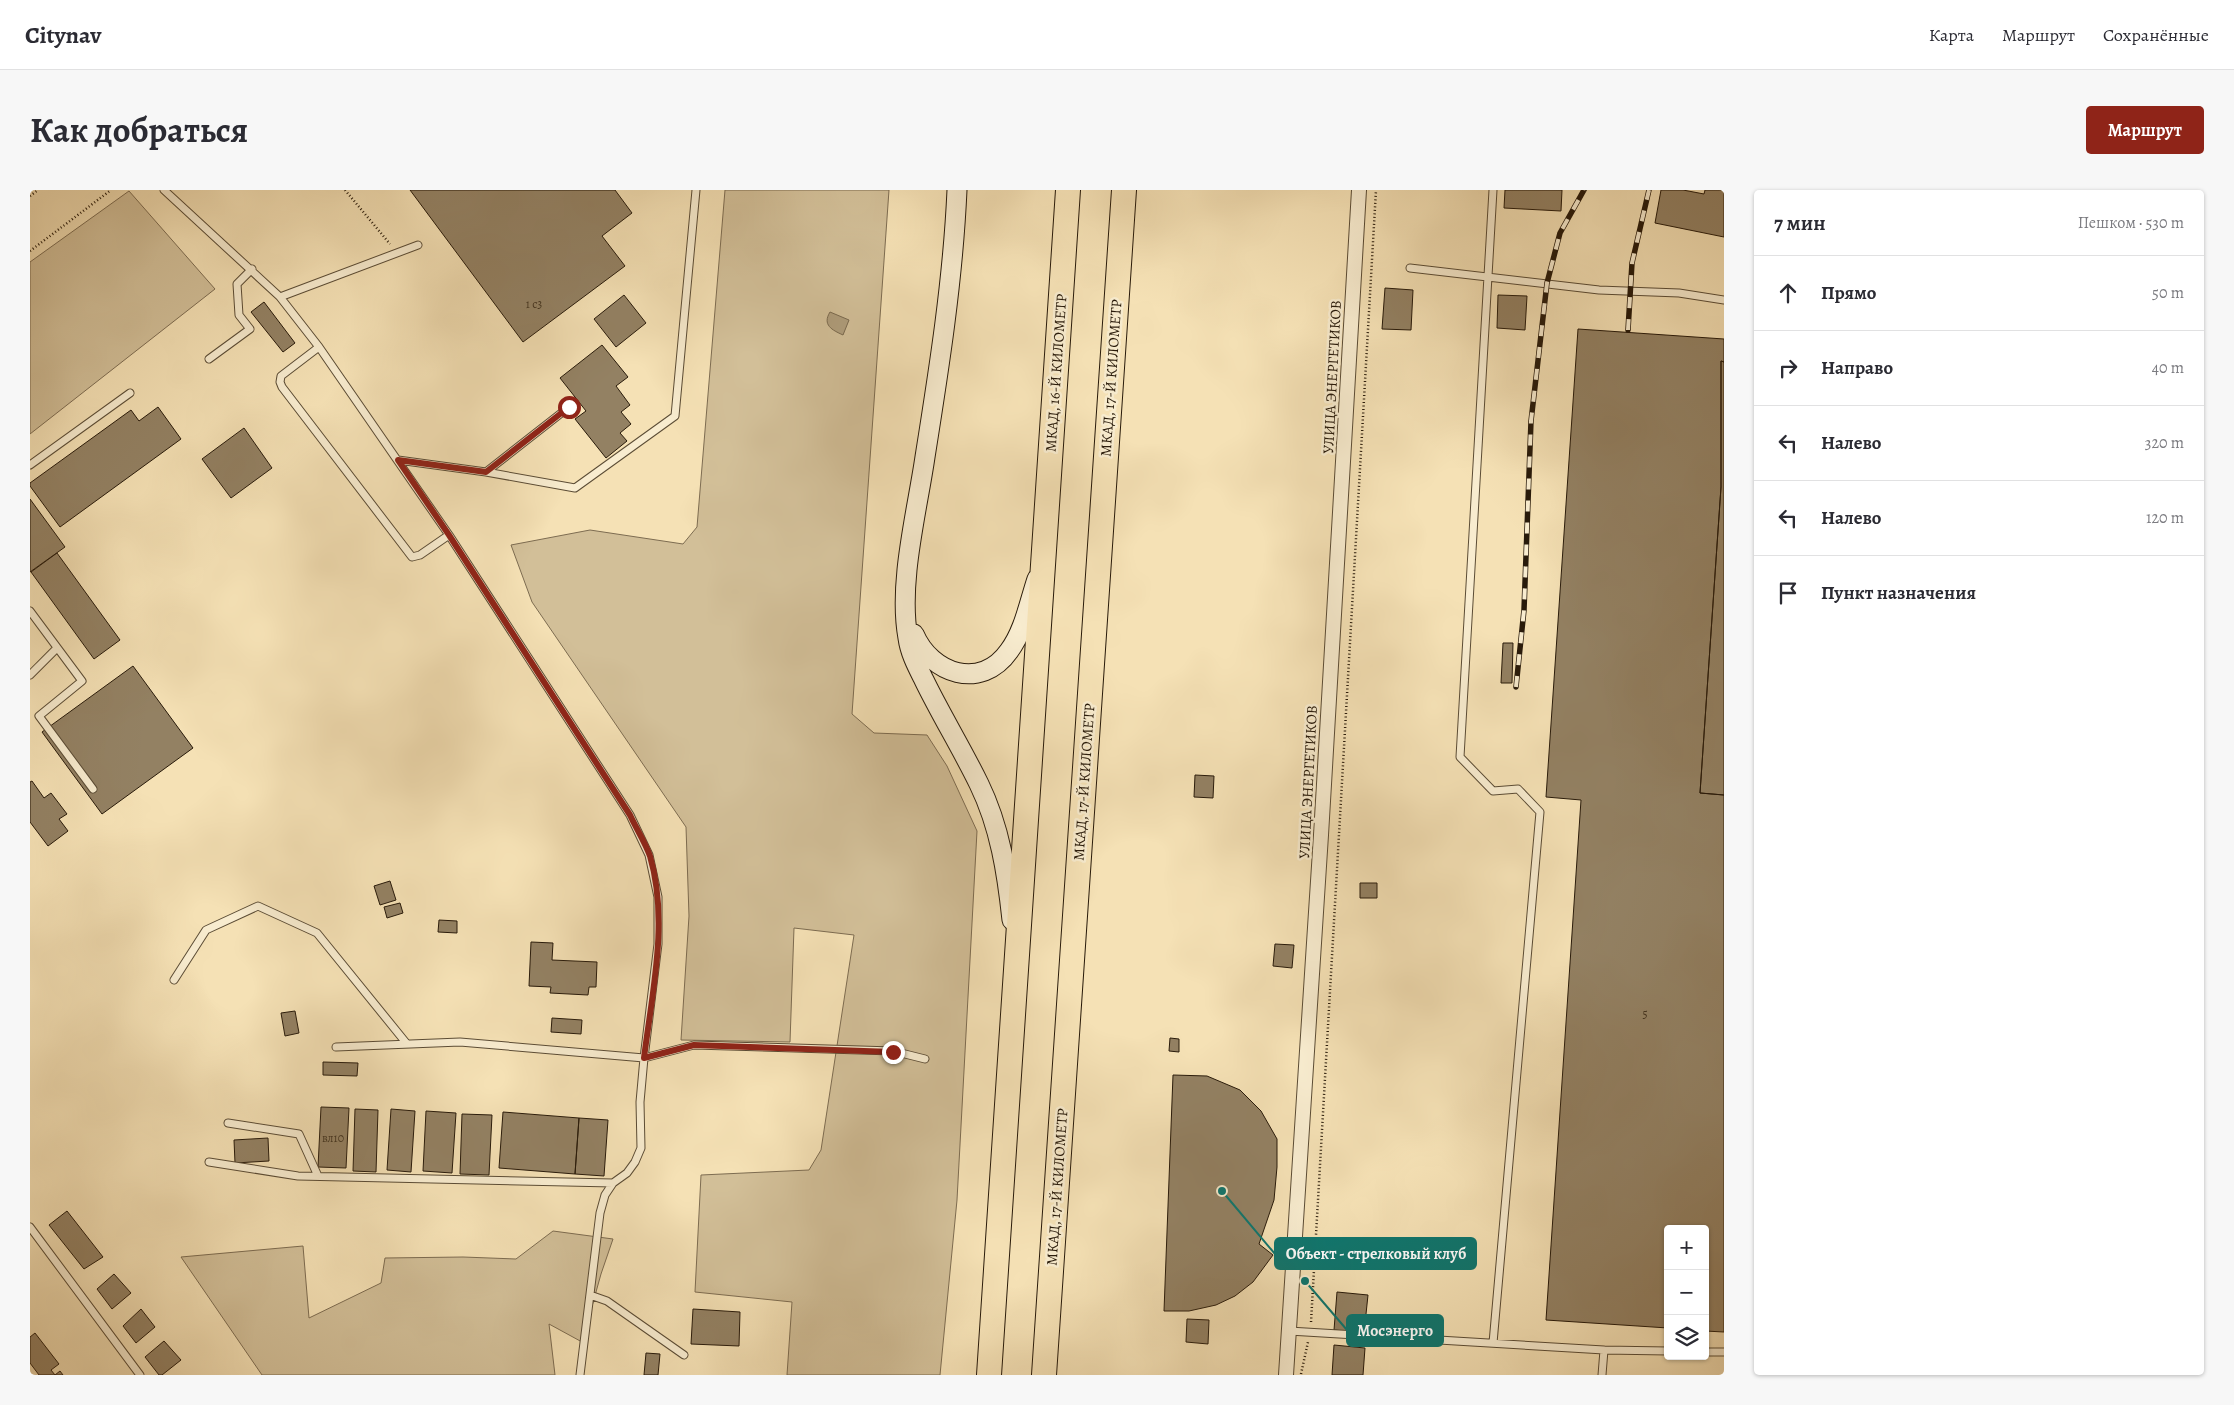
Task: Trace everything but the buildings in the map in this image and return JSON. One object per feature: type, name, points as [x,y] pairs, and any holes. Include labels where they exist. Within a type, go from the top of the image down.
[{"type":"highway","name":"МКАД, 16-Й КИЛОМЕТР","points":[[1044,557],[1068,190]]},
{"type":"highway","name":"МКАД, 17-Й КИЛОМЕТР","points":[[1044,1375],[1124,190]]},
{"type":"highway","points":[[989,1375],[1044,557]]},
{"type":"main road","points":[[957,190],[955,235],[937,383],[905,585],[907,636],[911,652],[990,808],[1008,880],[1017,963]]},
{"type":"main road","points":[[906,615],[917,640],[926,654],[938,664],[950,672],[970,674],[985,670],[1000,662],[1017,640],[1044,557]]},
{"type":"street","name":"УЛИЦА ЭНЕРГЕТИКОВ","points":[[1286,1375],[1322,816],[1359,190]]},
{"type":"lane","points":[[164,190],[252,269],[280,297],[319,347],[449,535],[630,815],[649,855],[658,896],[658,944],[640,1102],[641,1148],[636,1162],[627,1173],[613,1183],[605,1195],[600,1213],[580,1375]]},
{"type":"lane","points":[[398,460],[486,472],[575,488],[675,416],[696,190]]},
{"type":"lane","points":[[1493,190],[1460,757],[1493,792],[1518,789],[1540,812],[1493,1343]]},
{"type":"lane","points":[[280,297],[418,245]]},
{"type":"lane","points":[[1410,268],[1599,290],[1679,293],[1724,300]]},
{"type":"lane","points":[[209,359],[250,329],[239,315],[237,284],[252,269]]},
{"type":"lane","points":[[319,347],[281,376],[280,382],[282,387],[412,557],[420,555],[449,535]]},
{"type":"lane","points":[[30,465],[130,393]]},
{"type":"lane","points":[[486,472],[569,407]]},
{"type":"lane","points":[[30,612],[82,681],[39,716],[93,789]]},
{"type":"lane","points":[[30,675],[57,648]]},
{"type":"lane","points":[[174,980],[206,930],[258,906],[317,934],[407,1044]]},
{"type":"lane","points":[[336,1047],[460,1042],[644,1058],[694,1045],[893,1052],[925,1059]]},
{"type":"lane","points":[[228,1123],[299,1134],[318,1176]]},
{"type":"lane","points":[[209,1162],[298,1176],[613,1183]]},
{"type":"lane","points":[[30,1227],[140,1375]]},
{"type":"lane","points":[[590,1295],[606,1301],[684,1355]]},
{"type":"lane","points":[[1289,1331],[1604,1350],[1664,1351]]},
{"type":"lane","points":[[1602,1375],[1604,1350]]},
{"type":"lane","points":[[1709,1352],[1724,1352]]},
{"type":"path","points":[[30,196],[38,190]]},
{"type":"path","points":[[30,251],[112,190]]},
{"type":"path","points":[[345,190],[397,253]]},
{"type":"path","points":[[1301,1375],[1310,1332],[1376,190]]},
{"type":"shaded area","points":[[725,190],[889,190],[852,714],[874,733],[927,735],[947,766],[977,831],[957,1200],[940,1375],[787,1375],[792,1302],[695,1292],[701,1175],[809,1170],[821,1150],[854,935],[794,928],[790,1042],[681,1040],[689,916],[686,827],[532,602],[511,545],[590,530],[683,544],[697,527]]},
{"type":"shaded area","points":[[129,191],[215,289],[30,434],[30,262]]},
{"type":"shaded area","points":[[830,312],[849,320],[843,335],[829,326],[827,320]]},
{"type":"shaded area","points":[[553,1231],[613,1239],[582,1342],[549,1324],[555,1375],[262,1375],[181,1257],[303,1246],[309,1318],[381,1283],[385,1258],[463,1257],[516,1259]]},
{"type":"railway","points":[[1516,687],[1524,610],[1531,421],[1547,283],[1560,233],[1584,190]]},
{"type":"railway","points":[[1628,330],[1632,263],[1649,190]]},
{"type":"place","name":"Объект - стрелковый клуб","points":[[1222,1191]]},
{"type":"place","name":"Мосэнерго","points":[[1305,1281]]},
{"type":"route","points":[[569,407],[486,472],[398,460],[449,535],[630,815],[649,855],[658,896],[658,944],[644,1058],[694,1045],[893,1052]]}]
